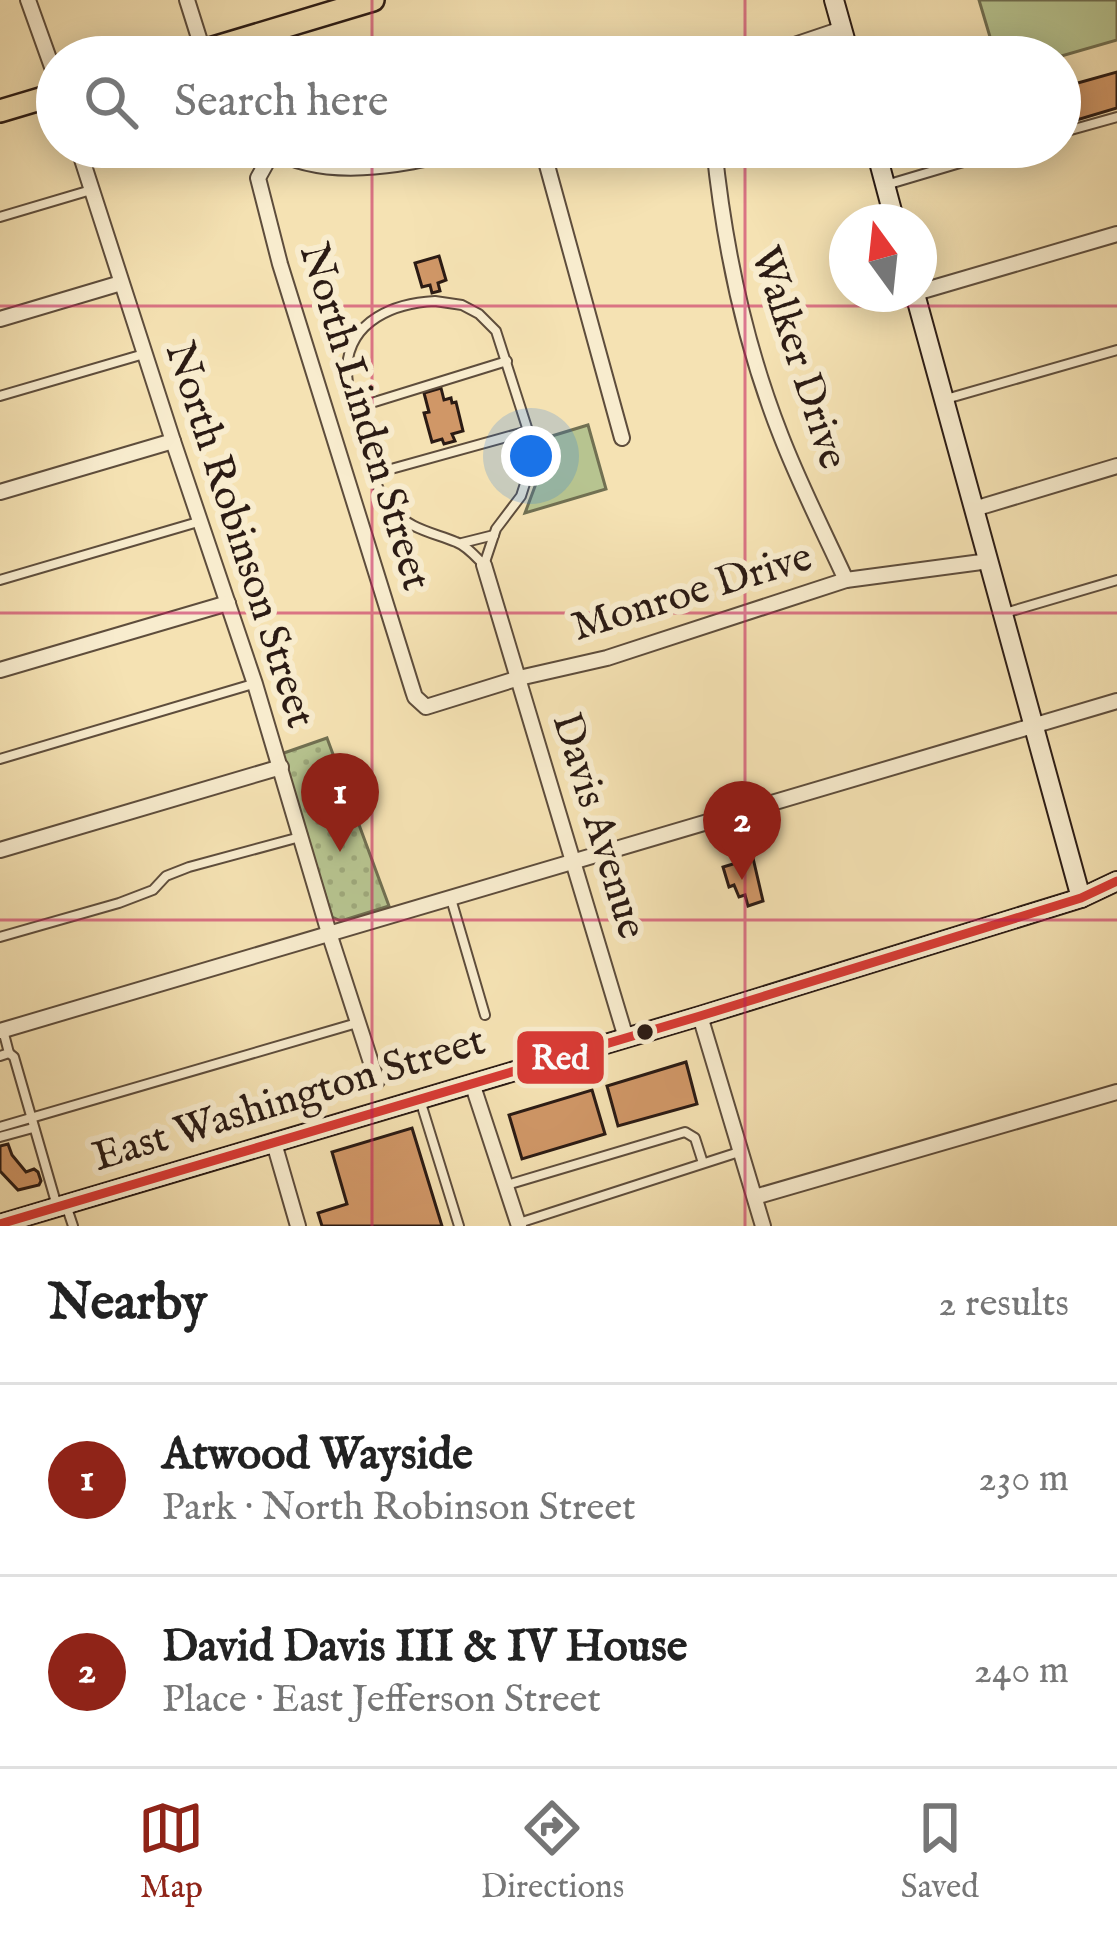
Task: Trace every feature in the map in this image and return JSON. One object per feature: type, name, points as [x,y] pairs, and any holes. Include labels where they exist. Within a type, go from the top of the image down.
[{"type":"main road","points":[[258,36],[374,0]]},
{"type":"main road","points":[[834,0],[844,36]]},
{"type":"main road","points":[[0,111],[36,100]]},
{"type":"main road","points":[[880,168],[890,204]]},
{"type":"main road","points":[[922,312],[1082,898]]},
{"type":"main road","name":"East Washington Street","points":[[0,1224],[54,1212],[700,1016],[1082,898],[1117,881]]},
{"type":"main road","name":"East Washington Street","points":[[1082,898],[1117,898]]},
{"type":"street","points":[[28,0],[41,36]]},
{"type":"street","points":[[187,0],[194,36]]},
{"type":"street","points":[[821,36],[842,29]]},
{"type":"street","name":"North Robinson Street","points":[[85,168],[255,684],[377,1081]]},
{"type":"street","name":"North Linden Street","points":[[262,168],[258,178],[280,264],[412,691],[420,703]]},
{"type":"street","points":[[548,168],[622,439]]},
{"type":"street","name":"Walker Drive","points":[[717,168],[725,236],[764,386],[780,434],[846,580]]},
{"type":"street","points":[[937,287],[1117,234]]},
{"type":"street","points":[[0,320],[122,283]]},
{"type":"street","points":[[0,492],[172,441]]},
{"type":"street","points":[[974,508],[1117,466]]},
{"type":"street","name":"Monroe Drive","points":[[420,703],[435,706],[519,678],[607,658],[846,580],[989,561]]},
{"type":"street","name":"Davis Avenue","points":[[484,565],[626,1037]]},
{"type":"street","points":[[0,670],[228,603]]},
{"type":"street","points":[[1,1031],[1117,701]]},
{"type":"street","points":[[0,850],[281,766]]},
{"type":"street","points":[[700,1016],[763,1226]]},
{"type":"street","points":[[472,1083],[518,1225]]},
{"type":"street","points":[[755,1197],[1117,1092]]},
{"type":"street","points":[[274,1143],[298,1226]]},
{"type":"lane","points":[[1081,128],[1117,117]]},
{"type":"lane","points":[[885,185],[943,168]]},
{"type":"lane","points":[[0,217],[92,190]]},
{"type":"lane","points":[[435,301],[462,305],[479,314],[496,332],[507,361],[528,430],[531,465],[521,496],[494,535],[484,565],[461,543],[407,524],[379,494],[347,366],[354,342],[384,311],[408,302],[435,301]]},
{"type":"lane","points":[[944,400],[1117,350]]},
{"type":"lane","points":[[0,396],[144,354]]},
{"type":"lane","points":[[355,408],[507,361]]},
{"type":"lane","points":[[374,474],[528,430]]},
{"type":"lane","points":[[0,580],[200,521]]},
{"type":"lane","points":[[461,543],[494,535]]},
{"type":"lane","points":[[1003,613],[1117,580]]},
{"type":"lane","points":[[0,759],[255,684]]},
{"type":"lane","points":[[0,938],[119,903],[153,890],[166,876],[189,867],[302,837]]},
{"type":"lane","points":[[450,898],[484,1015]]},
{"type":"lane","points":[[0,1138],[32,1123],[359,1023]]},
{"type":"lane","points":[[1,1031],[5,1054],[14,1058],[54,1212],[73,1226]]},
{"type":"lane","points":[[420,1098],[458,1226]]},
{"type":"lane","points":[[0,1127],[32,1123]]},
{"type":"lane","points":[[506,1186],[685,1132],[694,1138],[703,1163]]},
{"type":"lane","points":[[518,1225],[741,1151]]},
{"type":"green space","points":[[979,0],[1117,0],[1117,40],[1081,50],[1081,36],[990,36]]},
{"type":"green space","points":[[588,425],[606,489],[525,513],[537,481],[542,439]]},
{"type":"green space","points":[[327,738],[389,906],[341,921],[332,917],[281,754]]},
{"type":"building","points":[[1117,72],[1117,108],[1081,119],[1081,82]]},
{"type":"building","points":[[439,256],[446,280],[438,283],[440,291],[432,293],[430,285],[422,287],[415,263]]},
{"type":"building","points":[[441,388],[444,400],[456,402],[463,431],[452,434],[455,441],[444,444],[442,439],[432,442],[424,413],[429,412],[424,393]]},
{"type":"building","points":[[753,858],[763,901],[748,906],[745,895],[739,897],[734,885],[729,887],[723,867]]},
{"type":"building","points":[[686,1062],[697,1104],[618,1126],[607,1086]]},
{"type":"building","points":[[592,1090],[605,1134],[522,1159],[509,1115]]},
{"type":"building","points":[[412,1128],[442,1226],[322,1226],[318,1213],[347,1204],[332,1152]]},
{"type":"building","points":[[8,1144],[26,1172],[38,1172],[39,1185],[18,1190],[0,1171],[0,1146]]},
{"type":"transit line","name":"Red","points":[[0,1224],[700,1016],[1081,898],[1117,881]]},
{"type":"place","name":"Atwood Wayside","points":[[340,852]]},
{"type":"place","name":"David Davis III & IV House","points":[[742,880]]}]
